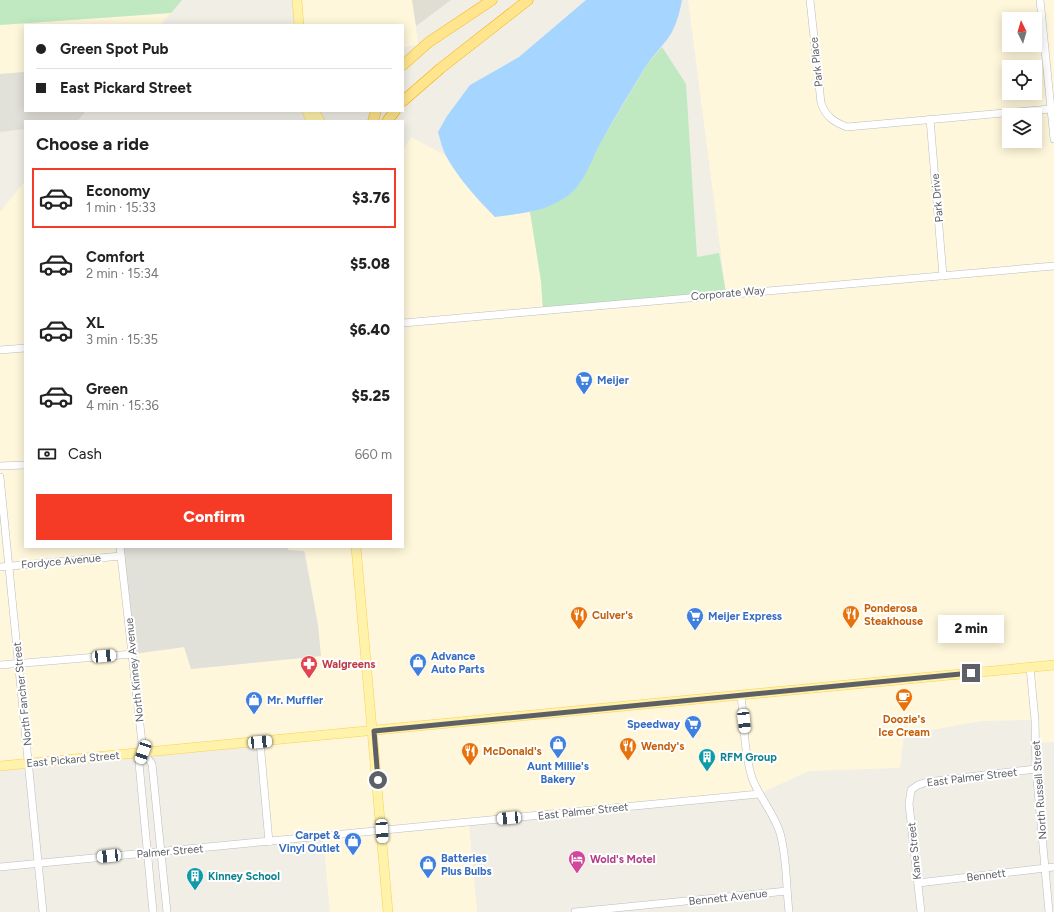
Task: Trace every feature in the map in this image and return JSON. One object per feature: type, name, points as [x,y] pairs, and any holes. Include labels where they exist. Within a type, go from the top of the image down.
[{"type":"highway","points":[[404,64],[429,42],[492,0]]},
{"type":"highway","points":[[404,100],[435,72],[528,0]]},
{"type":"highway","points":[[388,120],[394,112]]},
{"type":"main road","points":[[297,0],[299,24]]},
{"type":"main road","points":[[356,548],[374,731],[388,912]]},
{"type":"main road","name":"East Pickard Street","points":[[0,766],[1054,665]]},
{"type":"street","name":"Park Place","points":[[810,0],[821,103],[824,112],[832,121],[847,127],[930,119]]},
{"type":"street","points":[[1040,0],[1054,139]]},
{"type":"street","points":[[930,119],[1050,109]]},
{"type":"street","name":"Park Drive","points":[[930,119],[943,276]]},
{"type":"street","name":"Corporate Way","points":[[404,323],[1054,266]]},
{"type":"street","points":[[0,350],[24,348]]},
{"type":"street","points":[[0,466],[24,465]]},
{"type":"street","name":"North Fancher Street","points":[[0,477],[43,912]]},
{"type":"street","name":"North Kinney Avenue","points":[[120,548],[143,752],[139,764],[153,912]]},
{"type":"street","name":"Fordyce Avenue","points":[[0,567],[121,556]]},
{"type":"street","points":[[0,666],[133,654]]},
{"type":"street","name":"North Russell Street","points":[[1030,667],[1035,720],[1036,769],[1049,912]]},
{"type":"street","points":[[741,695],[748,760],[759,794],[780,832],[783,847],[789,912]]},
{"type":"street","points":[[260,742],[269,842]]},
{"type":"street","points":[[143,752],[152,764],[167,912]]},
{"type":"street","name":"East Palmer Street","points":[[911,790],[918,785],[927,782],[1036,769]]},
{"type":"street","name":"Kane Street","points":[[911,790],[909,804],[921,912]]},
{"type":"street","name":"East Palmer Street","points":[[269,842],[759,794]]},
{"type":"street","name":"Palmer Street","points":[[0,867],[148,852],[269,842]]},
{"type":"street","name":"Bennett","points":[[918,883],[1054,867]]},
{"type":"street","name":"Bennett Avenue","points":[[575,912],[787,891]]},
{"type":"shaded area","points":[[298,0],[413,0],[418,45],[404,47],[404,24],[300,24]]},
{"type":"shaded area","points":[[412,0],[451,0],[416,26]]},
{"type":"shaded area","points":[[688,0],[1054,0],[1054,742],[1035,743],[1035,720],[982,721],[904,735],[900,768],[809,771],[759,794],[469,823],[477,912],[330,912],[323,837],[269,842],[260,742],[0,765],[0,212],[24,182],[24,548],[125,548],[134,654],[185,647],[191,669],[320,656],[318,625],[305,551],[288,550],[288,548],[404,548],[404,148],[411,137],[445,155],[480,202],[495,217],[530,212],[541,281],[543,311],[726,293]]},
{"type":"shaded area","points":[[171,13],[161,24],[24,24],[24,72],[0,74],[0,25]]},
{"type":"shaded area","points":[[24,72],[24,112],[85,112],[78,120],[24,120],[24,129],[0,132],[0,74]]},
{"type":"shaded area","points":[[123,548],[288,548],[288,550],[304,551],[318,625],[321,656],[191,669],[184,647],[133,654]]},
{"type":"green space","points":[[0,0],[182,0],[171,13],[0,25]]},
{"type":"green space","points":[[662,47],[686,84],[697,257],[719,253],[726,293],[543,311],[541,281],[530,212],[554,204],[600,143],[648,63]]},
{"type":"water","points":[[586,0],[682,0],[672,32],[652,57],[617,113],[584,176],[576,188],[562,200],[553,205],[525,213],[495,217],[475,196],[456,172],[445,153],[438,132],[447,116],[470,85],[519,57]]},
{"type":"place","name":"Meijer","points":[[584,395]]},
{"type":"place","name":"Ponderosa Steakhouse","points":[[851,629]]},
{"type":"place","name":"Culver's","points":[[579,630]]},
{"type":"place","name":"Meijer Express","points":[[695,631]]},
{"type":"place","name":"Advance Auto Parts","points":[[418,677]]},
{"type":"place","name":"Walgreens","points":[[309,679]]},
{"type":"place","name":"Doozie's Ice Cream","points":[[904,712]]},
{"type":"place","name":"Mr. Muffler","points":[[254,715]]},
{"type":"place","name":"Speedway","points":[[693,739]]},
{"type":"place","name":"Aunt Millie's Bakery","points":[[558,759]]},
{"type":"place","name":"Wendy's","points":[[628,761]]},
{"type":"place","name":"McDonald's","points":[[470,766]]},
{"type":"place","name":"RFM Group","points":[[707,772]]},
{"type":"place","name":"Carpet & Vinyl Outlet","points":[[353,856]]},
{"type":"place","name":"Wold's Motel","points":[[577,874]]},
{"type":"place","name":"Batteries Plus Bulbs","points":[[428,879]]},
{"type":"place","name":"Kinney School","points":[[195,891]]},
{"type":"route","points":[[378,780],[374,731],[566,711],[971,673]]}]
